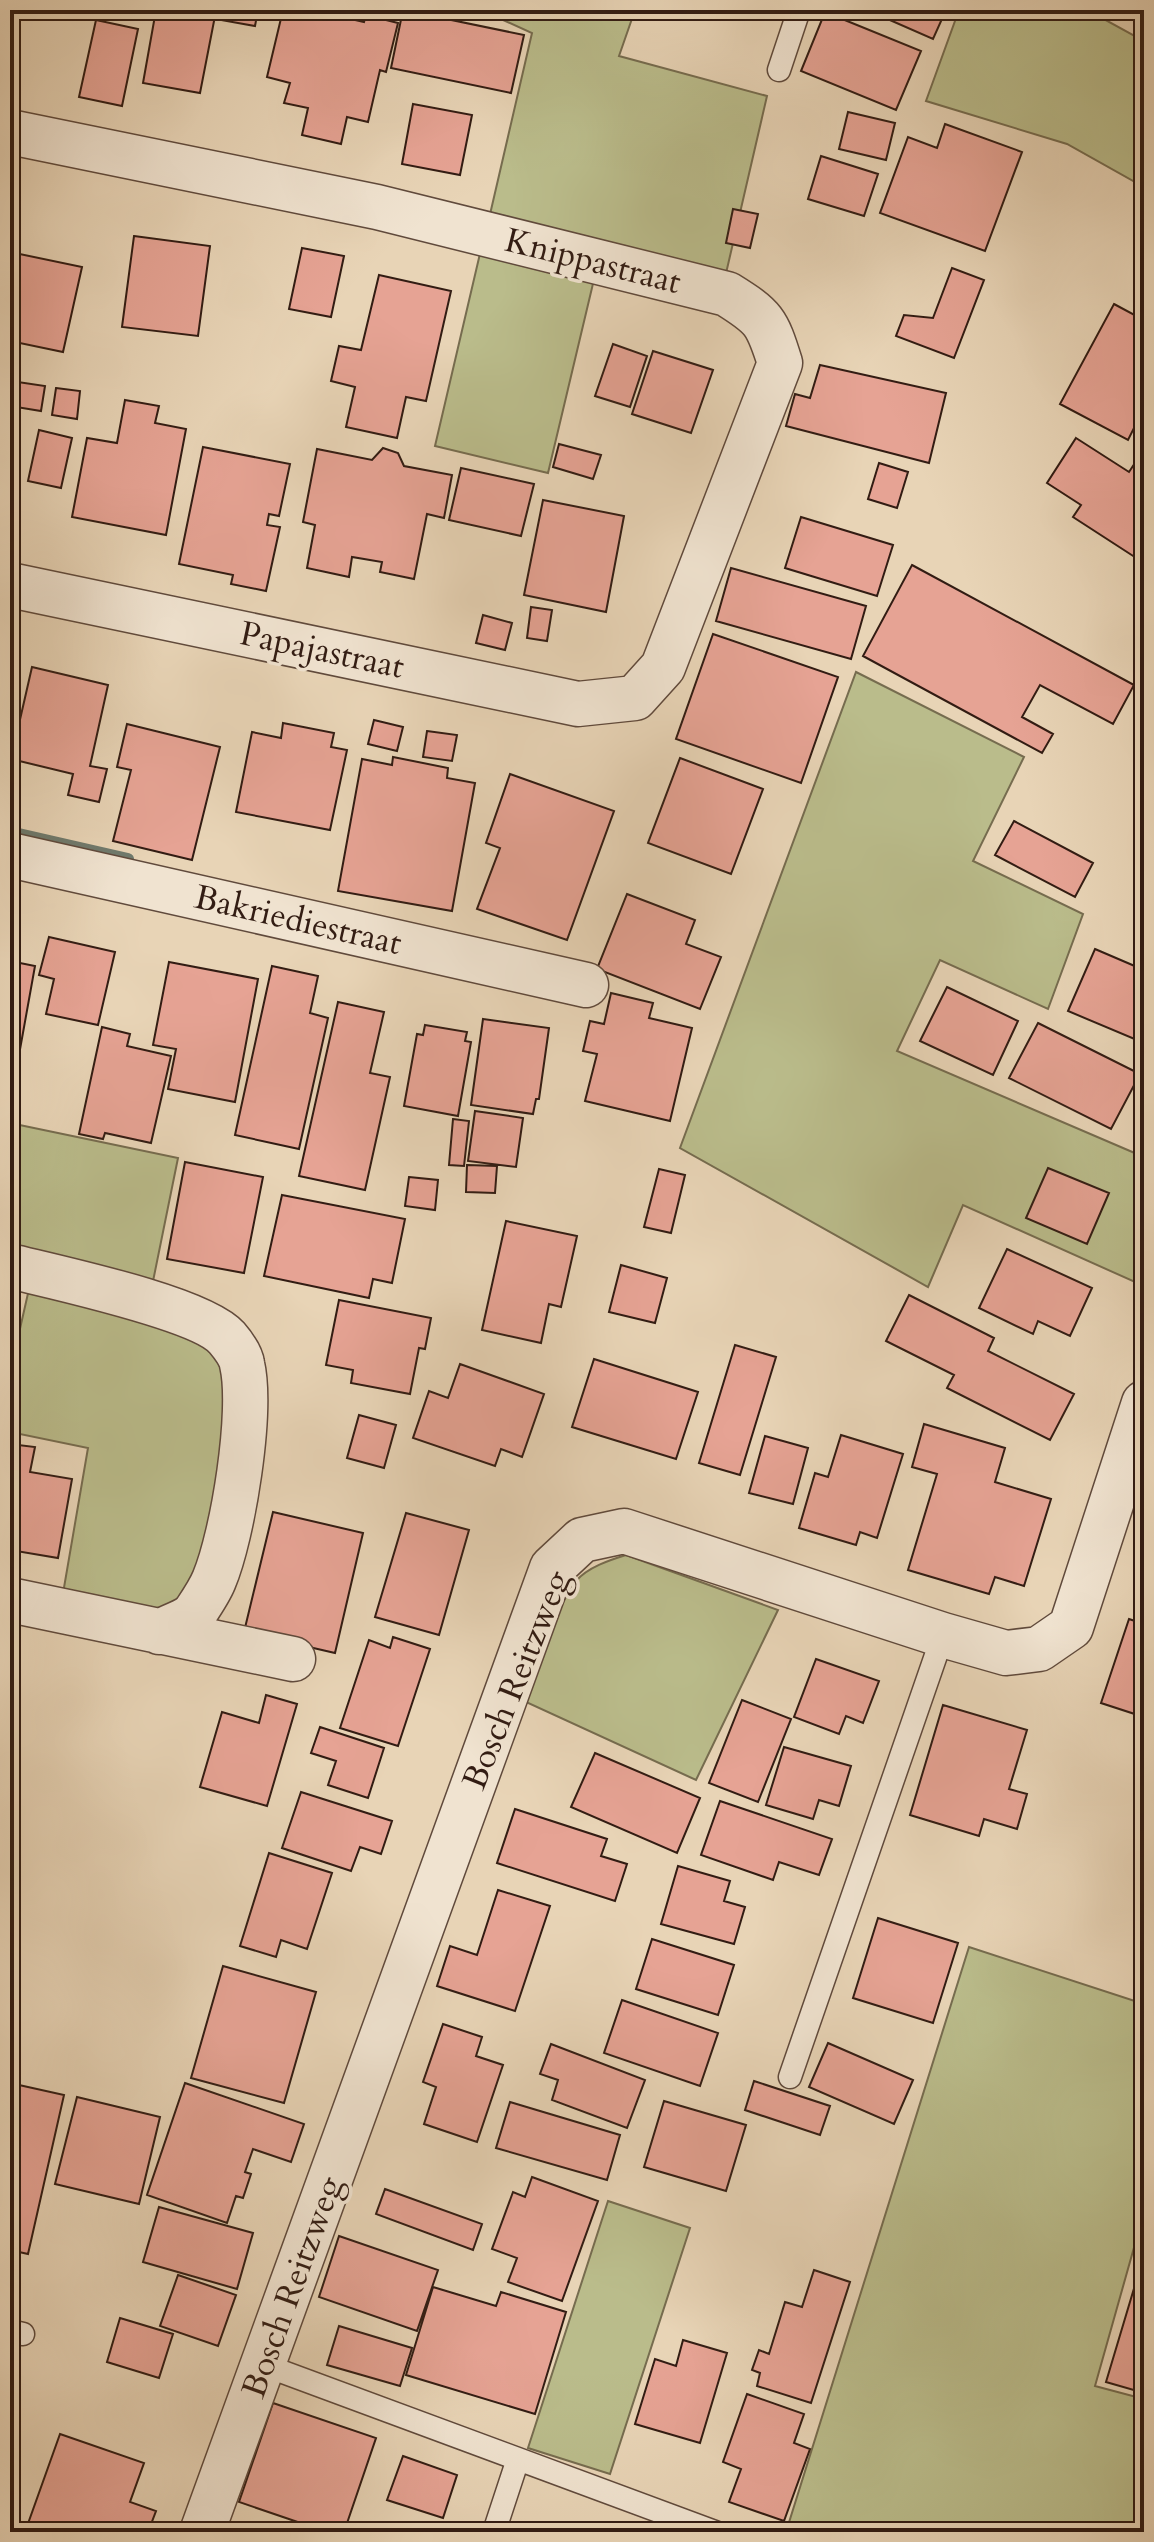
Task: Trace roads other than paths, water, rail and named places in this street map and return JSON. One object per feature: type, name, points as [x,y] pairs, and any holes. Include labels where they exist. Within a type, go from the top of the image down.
[{"type":"street","name":"Knippastraat","points":[[10,132],[377,207],[727,294],[758,313],[767,325],[780,363],[663,667],[635,698]]},
{"type":"street","name":"Papajastraat","points":[[10,585],[578,704],[635,698]]},
{"type":"street","name":"Bakriediestraat","points":[[10,855],[586,985]]},
{"type":"street","points":[[10,1266],[119,1293],[199,1319],[226,1336],[242,1361],[246,1390],[242,1445],[231,1518],[214,1581],[194,1615],[159,1632]]},
{"type":"street","name":"Bosch Reitzweg","points":[[202,2532],[552,1568],[582,1540],[624,1531],[1006,1653],[1039,1649],[1071,1627],[1144,1403]]},
{"type":"street","points":[[10,1600],[293,1659]]},
{"type":"lane","points":[[779,70],[799,10]]},
{"type":"lane","points":[[790,2077],[943,1635]]},
{"type":"lane","points":[[264,2365],[715,2532]]},
{"type":"lane","points":[[494,2532],[518,2459]]},
{"type":"waterway","points":[[10,832],[128,859]]}]
